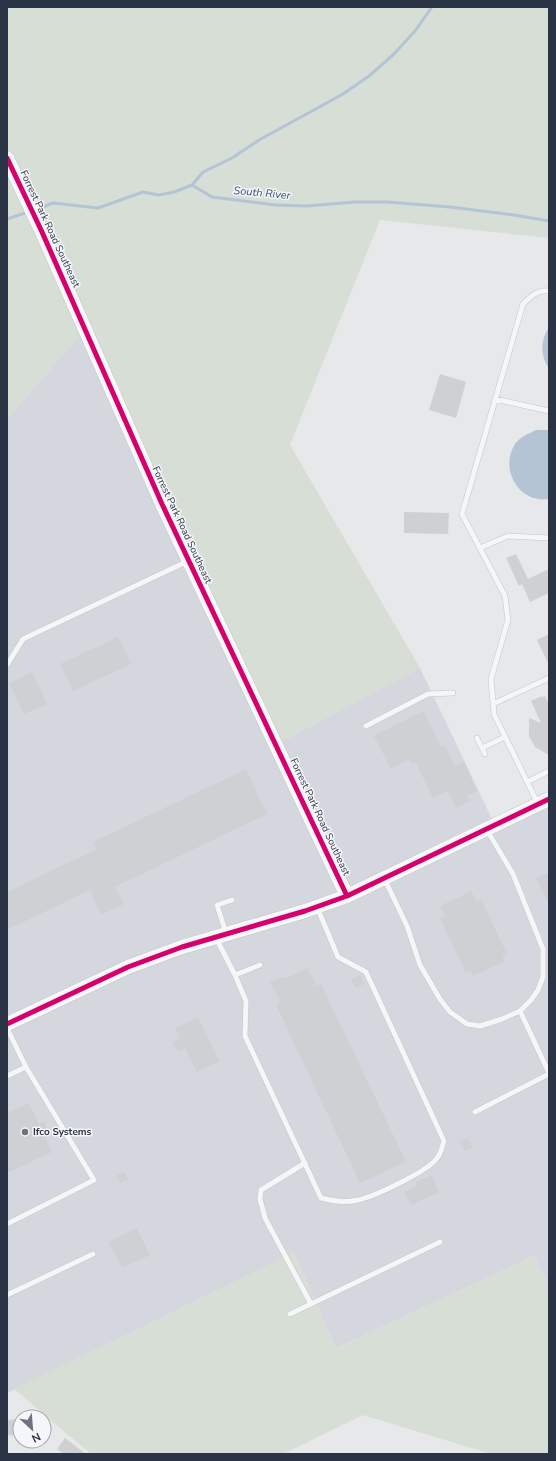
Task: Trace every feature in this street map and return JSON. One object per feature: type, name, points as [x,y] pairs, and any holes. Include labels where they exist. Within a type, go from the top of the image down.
[{"type":"street","name":"Forrest Park Road Southeast","points":[[7,158],[42,232],[156,490],[347,896]]},
{"type":"street","points":[[7,1024],[128,967],[182,947],[317,907],[347,896],[544,802]]},
{"type":"lane","points":[[544,802],[527,782],[494,714],[491,679],[508,620],[504,596],[462,514],[523,304],[534,294],[546,290],[549,291]]},
{"type":"lane","points":[[496,399],[549,411]]},
{"type":"lane","points":[[480,548],[508,536],[549,538]]},
{"type":"lane","points":[[7,665],[23,639],[189,561]]},
{"type":"lane","points":[[493,704],[549,678]]},
{"type":"lane","points":[[366,726],[428,694],[453,693]]},
{"type":"lane","points":[[482,748],[505,736]]},
{"type":"lane","points":[[477,738],[485,754]]},
{"type":"lane","points":[[527,782],[549,772]]},
{"type":"lane","points":[[384,878],[407,926],[420,964],[440,999],[450,1012],[467,1024],[480,1026],[520,1011],[538,990],[543,977],[543,949],[513,874],[486,829]]},
{"type":"lane","points":[[232,900],[218,905],[221,936],[246,1001],[245,1036],[322,1198],[336,1202],[357,1200],[367,1198],[422,1172],[438,1158],[444,1141],[366,972],[338,957],[317,907]]},
{"type":"lane","points":[[235,975],[260,965]]},
{"type":"lane","points":[[475,1112],[549,1074],[520,1011]]},
{"type":"lane","points":[[7,1028],[26,1067],[94,1180],[7,1224]]},
{"type":"lane","points":[[7,1076],[26,1067]]},
{"type":"lane","points":[[305,1163],[261,1190],[260,1199],[274,1236],[311,1304]]},
{"type":"lane","points":[[290,1314],[440,1242]]},
{"type":"lane","points":[[7,1295],[93,1254]]},
{"type":"shaded area","points":[[7,7],[549,7],[549,238],[380,220],[290,445],[420,668],[271,747],[84,330],[7,419]]},
{"type":"shaded area","points":[[85,329],[271,747],[420,668],[493,821],[549,794],[549,1286],[534,1256],[336,1348],[294,1253],[7,1393],[7,419]]},
{"type":"shaded area","points":[[294,1253],[336,1348],[534,1256],[549,1286],[549,1454],[491,1454],[363,1415],[283,1454],[91,1454],[52,1421],[52,1409],[38,1409],[14,1389]]},
{"type":"water","points":[[549,327],[549,369],[544,358],[542,348],[546,332]]},
{"type":"water","points":[[536,430],[549,430],[549,499],[538,499],[529,496],[521,490],[515,483],[509,464],[515,444]]},
{"type":"building","points":[[440,374],[466,382],[456,418],[429,410]]},
{"type":"building","points":[[404,512],[449,513],[448,534],[404,533]]},
{"type":"building","points":[[516,554],[528,579],[549,569],[549,593],[530,602],[522,584],[519,586],[506,558]]},
{"type":"building","points":[[549,634],[549,665],[537,640]]},
{"type":"building","points":[[118,637],[131,664],[73,691],[60,664]]},
{"type":"building","points":[[32,672],[47,704],[24,714],[9,683]]},
{"type":"building","points":[[545,696],[549,704],[549,755],[535,747],[529,736],[529,718],[541,723],[531,701]]},
{"type":"building","points":[[423,711],[441,747],[444,745],[455,766],[464,761],[477,791],[467,796],[470,801],[456,808],[448,791],[433,798],[415,761],[411,763],[410,759],[391,769],[374,736]]},
{"type":"building","points":[[246,769],[267,814],[115,887],[124,904],[101,915],[90,890],[7,930],[7,892],[97,849],[93,842]]},
{"type":"building","points":[[549,872],[549,904],[536,878]]},
{"type":"building","points":[[471,891],[477,901],[481,899],[507,954],[502,956],[505,961],[473,976],[471,971],[466,973],[440,918],[445,916],[440,906]]},
{"type":"building","points":[[308,968],[316,986],[321,984],[406,1162],[360,1183],[276,1005],[281,1003],[270,982],[282,977],[283,979]]},
{"type":"building","points":[[360,975],[364,984],[355,988],[351,979]]},
{"type":"building","points":[[198,1017],[219,1061],[197,1072],[185,1048],[178,1052],[173,1042],[180,1038],[175,1028]]},
{"type":"building","name":"Ifco Systems","points":[[29,1103],[39,1124],[44,1122],[48,1130],[43,1133],[52,1152],[7,1173],[7,1113]]},
{"type":"building","points":[[468,1138],[473,1147],[465,1151],[460,1142]]},
{"type":"building","points":[[124,1172],[128,1179],[120,1183],[117,1175]]},
{"type":"building","points":[[431,1175],[439,1192],[411,1205],[404,1192],[418,1185],[416,1182]]},
{"type":"building","points":[[137,1228],[150,1255],[122,1268],[109,1242]]},
{"type":"building","points":[[7,1420],[12,1420],[12,1435],[7,1435]]},
{"type":"building","points":[[65,1438],[86,1454],[64,1454],[57,1449]]},
{"type":"waterway","points":[[35,210],[53,203],[98,208],[143,192],[159,195],[174,192],[192,185],[203,172],[232,158],[259,140],[343,94],[369,76],[393,55],[415,31],[432,7]]},
{"type":"waterway","name":"South River","points":[[192,185],[212,197],[275,205],[307,206],[355,202],[387,202],[450,207],[549,221]]},
{"type":"waterway","name":"South River","points":[[7,219],[28,212]]},
{"type":"cycle path","points":[[7,158],[42,232],[162,504],[347,896]]},
{"type":"cycle path","points":[[7,1024],[128,967],[182,947],[305,911],[347,896],[549,799]]},
{"type":"place","name":"Ifco Systems","points":[[25,1132]]}]
